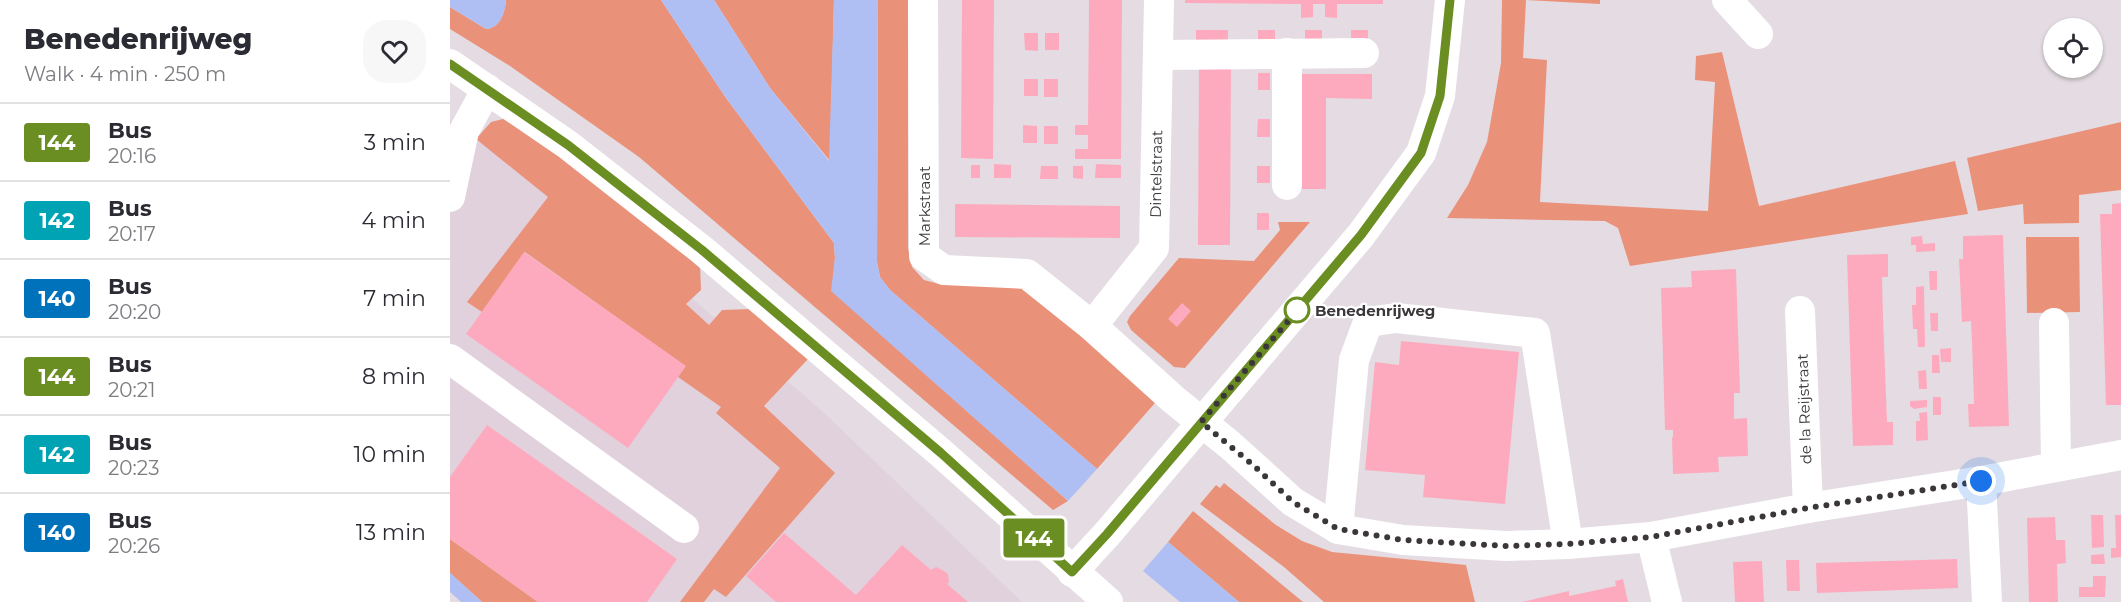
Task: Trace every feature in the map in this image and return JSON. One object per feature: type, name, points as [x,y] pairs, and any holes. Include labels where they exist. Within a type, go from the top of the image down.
[{"type":"street","name":"Markstraat","points":[[923,0],[924,256],[944,270],[1027,274],[1092,326],[1201,422]]},
{"type":"street","name":"Dintelstraat","points":[[1092,326],[1154,248],[1159,0]]},
{"type":"street","points":[[1072,572],[1107,534],[1361,235],[1421,153],[1440,96],[1450,0]]},
{"type":"street","points":[[1726,0],[1758,34]]},
{"type":"street","points":[[1287,53],[1287,185]]},
{"type":"street","points":[[1158,54],[1364,53]]},
{"type":"street","points":[[450,64],[568,145],[702,250],[941,453],[1108,602]]},
{"type":"street","points":[[450,197],[464,131],[487,89]]},
{"type":"street","name":"de la Reijstraat","points":[[1800,310],[1808,508]]},
{"type":"street","points":[[1338,529],[1354,360],[1368,322],[1396,318],[1534,333],[1568,544]]},
{"type":"street","points":[[2054,322],[2056,466]]},
{"type":"street","points":[[450,359],[684,528]]},
{"type":"street","points":[[1201,422],[1293,502],[1338,529],[1403,540],[1506,546],[1568,544],[1651,537],[2121,455]]},
{"type":"street","points":[[1981,481],[1986,602]]},
{"type":"street","points":[[1651,537],[1667,602]]},
{"type":"shaded area","points":[[506,0],[661,0],[726,98],[834,243],[832,291],[1068,501],[1053,510],[639,157],[510,66],[450,29],[450,7],[486,29],[495,26],[501,19]]},
{"type":"shaded area","points":[[714,0],[834,0],[830,161],[770,88]]},
{"type":"shaded area","points":[[878,0],[908,0],[908,248],[912,267],[924,280],[943,285],[1010,284],[1030,290],[1162,395],[1097,469],[890,290],[880,277],[877,262]]},
{"type":"shaded area","points":[[1502,0],[1526,0],[1523,58],[1547,60],[1540,202],[1708,211],[1715,82],[1695,80],[1696,56],[1722,52],[1759,206],[1955,161],[1968,214],[1630,266],[1618,228],[1605,221],[1447,218],[1468,185],[1487,142],[1501,63]]},
{"type":"shaded area","points":[[1526,0],[1600,0],[1600,4]]},
{"type":"shaded area","points":[[503,119],[516,121],[700,265],[701,290],[686,304],[709,325],[722,310],[750,309],[808,359],[764,406],[835,473],[726,597],[714,589],[704,602],[680,602],[780,468],[716,413],[721,407],[678,377],[685,366],[525,252],[482,312],[467,302],[548,197],[476,139],[491,122]]},
{"type":"shaded area","points":[[450,121],[604,222],[822,411],[1022,602],[497,602],[450,562]]},
{"type":"shaded area","points":[[2121,122],[2121,190],[2079,195],[2079,223],[2024,224],[2023,204],[1978,211],[1967,158]]},
{"type":"shaded area","points":[[1278,222],[1310,222],[1185,368],[1174,367],[1131,330],[1127,322],[1130,316],[1179,258],[1254,261],[1280,230]]},
{"type":"shaded area","points":[[2026,237],[2079,237],[2080,312],[2027,313]]},
{"type":"shaded area","points":[[1224,483],[1276,525],[1302,541],[1332,552],[1466,565],[1475,602],[1324,602],[1284,567],[1200,504],[1216,485],[1220,488]]},
{"type":"shaded area","points":[[1193,511],[1303,602],[1239,602],[1168,542]]},
{"type":"shaded area","points":[[450,539],[538,602],[482,602],[450,573]]},
{"type":"water","points":[[450,0],[506,0],[501,19],[495,26],[486,29],[450,7]]},
{"type":"water","points":[[661,0],[714,0],[770,88],[829,161],[834,0],[878,0],[877,262],[880,277],[890,290],[1097,469],[1068,501],[831,291],[835,258],[834,243],[726,98]]},
{"type":"water","points":[[1168,542],[1239,602],[1180,602],[1143,571]]},
{"type":"water","points":[[450,573],[482,602],[461,602],[450,592]]},
{"type":"building","points":[[962,0],[994,0],[993,159],[961,158]]},
{"type":"building","points":[[1089,0],[1122,0],[1121,159],[1075,159],[1075,149],[1088,149],[1088,135],[1075,135],[1075,125],[1088,125]]},
{"type":"building","points":[[1185,0],[1383,0],[1383,4],[1337,4],[1337,18],[1325,17],[1325,4],[1313,4],[1313,17],[1301,18],[1301,4],[1185,3]]},
{"type":"building","points":[[1196,30],[1228,30],[1228,42],[1196,42]]},
{"type":"building","points":[[1258,30],[1275,30],[1275,42],[1258,42]]},
{"type":"building","points":[[1305,30],[1322,30],[1322,43],[1305,42]]},
{"type":"building","points":[[1351,30],[1368,30],[1368,43],[1351,43]]},
{"type":"building","points":[[1024,33],[1038,33],[1038,51],[1025,50]]},
{"type":"building","points":[[1045,33],[1059,33],[1059,50],[1045,50]]},
{"type":"building","points":[[1199,58],[1231,58],[1230,245],[1198,245]]},
{"type":"building","points":[[1258,73],[1270,73],[1270,90],[1258,90]]},
{"type":"building","points":[[1301,74],[1372,74],[1372,99],[1326,98],[1326,189],[1301,189]]},
{"type":"building","points":[[1024,79],[1038,79],[1038,96],[1024,96]]},
{"type":"building","points":[[1044,79],[1058,79],[1058,97],[1044,97]]},
{"type":"building","points":[[1258,119],[1270,119],[1270,137],[1257,137]]},
{"type":"building","points":[[1023,125],[1037,126],[1037,143],[1023,143]]},
{"type":"building","points":[[1044,126],[1058,126],[1058,144],[1044,144]]},
{"type":"building","points":[[994,164],[1011,165],[1011,178],[994,178]]},
{"type":"building","points":[[1096,164],[1121,165],[1121,178],[1095,178]]},
{"type":"building","points":[[971,165],[980,165],[980,178],[971,178]]},
{"type":"building","points":[[1041,166],[1058,166],[1058,179],[1040,179]]},
{"type":"building","points":[[1073,166],[1083,166],[1083,179],[1073,178]]},
{"type":"building","points":[[1257,166],[1270,166],[1270,183],[1257,183]]},
{"type":"building","points":[[2121,203],[2121,405],[2106,405],[2100,214],[2112,214],[2112,204]]},
{"type":"building","points":[[955,204],[1120,206],[1120,238],[955,237]]},
{"type":"building","points":[[1257,213],[1269,213],[1269,230],[1257,230]]},
{"type":"building","points":[[2003,235],[2009,426],[1969,427],[1968,404],[1974,404],[1971,321],[1962,322],[1959,259],[1963,259],[1963,236]]},
{"type":"building","points":[[1922,236],[1923,244],[1935,243],[1935,251],[1916,252],[1916,245],[1911,245],[1911,237]]},
{"type":"building","points":[[524,252],[686,366],[628,448],[466,334]]},
{"type":"building","points":[[1888,254],[1888,277],[1882,277],[1883,318],[1887,422],[1893,422],[1893,445],[1853,446],[1847,255]]},
{"type":"building","points":[[1736,269],[1740,393],[1734,393],[1734,419],[1747,418],[1748,456],[1718,457],[1719,472],[1673,474],[1673,430],[1665,430],[1661,288],[1692,287],[1691,271]]},
{"type":"building","points":[[1929,271],[1937,271],[1937,290],[1930,290]]},
{"type":"building","points":[[1924,286],[1925,347],[1918,347],[1917,329],[1913,329],[1912,305],[1916,305],[1916,287]]},
{"type":"building","points":[[1182,303],[1191,311],[1177,327],[1168,319]]},
{"type":"building","points":[[1930,313],[1938,313],[1938,331],[1931,331]]},
{"type":"building","points":[[1401,341],[1519,352],[1505,504],[1423,497],[1425,475],[1365,470],[1375,362],[1399,365]]},
{"type":"building","points":[[1951,348],[1951,362],[1941,362],[1940,349]]},
{"type":"building","points":[[1932,355],[1939,355],[1940,373],[1932,373]]},
{"type":"building","points":[[1926,370],[1927,389],[1919,389],[1918,371]]},
{"type":"building","points":[[1933,397],[1941,397],[1941,415],[1933,415]]},
{"type":"building","points":[[1927,400],[1927,407],[1914,409],[1910,406],[1910,401]]},
{"type":"building","points":[[1927,412],[1928,440],[1916,441],[1916,421],[1920,421],[1919,413]]},
{"type":"building","points":[[487,425],[677,559],[647,602],[538,602],[450,539],[450,477]]},
{"type":"building","points":[[2091,515],[2103,515],[2104,547],[2092,548]]},
{"type":"building","points":[[2115,515],[2121,515],[2121,557],[2111,558],[2111,548],[2116,548]]},
{"type":"building","points":[[2055,517],[2056,540],[2065,540],[2066,563],[2057,564],[2058,602],[2029,602],[2027,518]]},
{"type":"building","points":[[784,533],[856,595],[902,545],[931,570],[936,567],[948,574],[947,584],[968,602],[776,602],[746,576]]},
{"type":"building","points":[[2104,554],[2105,564],[2091,564],[2091,555]]},
{"type":"building","points":[[1957,559],[1958,588],[1817,593],[1816,563]]},
{"type":"building","points":[[1786,560],[1799,560],[1800,591],[1787,591]]},
{"type":"building","points":[[1762,561],[1764,602],[1735,602],[1733,562]]},
{"type":"building","points":[[2093,576],[2106,576],[2105,597],[2079,597],[2079,587],[2093,587]]},
{"type":"building","points":[[1623,579],[1628,602],[1522,602],[1569,591],[1569,596],[1616,586],[1615,581]]},
{"type":"bus line","name":"144","points":[[450,64],[568,145],[702,250],[826,358],[941,453],[1072,572],[1107,534],[1361,235],[1421,153],[1440,96],[1450,0]]},
{"type":"place","name":"Benedenrijweg","points":[[1297,310]]},
{"type":"route","points":[[1297,310],[1303,304],[1201,422],[1266,476],[1293,502],[1338,529],[1403,540],[1506,546],[1568,544],[1651,537],[1808,508],[1981,481]]}]
